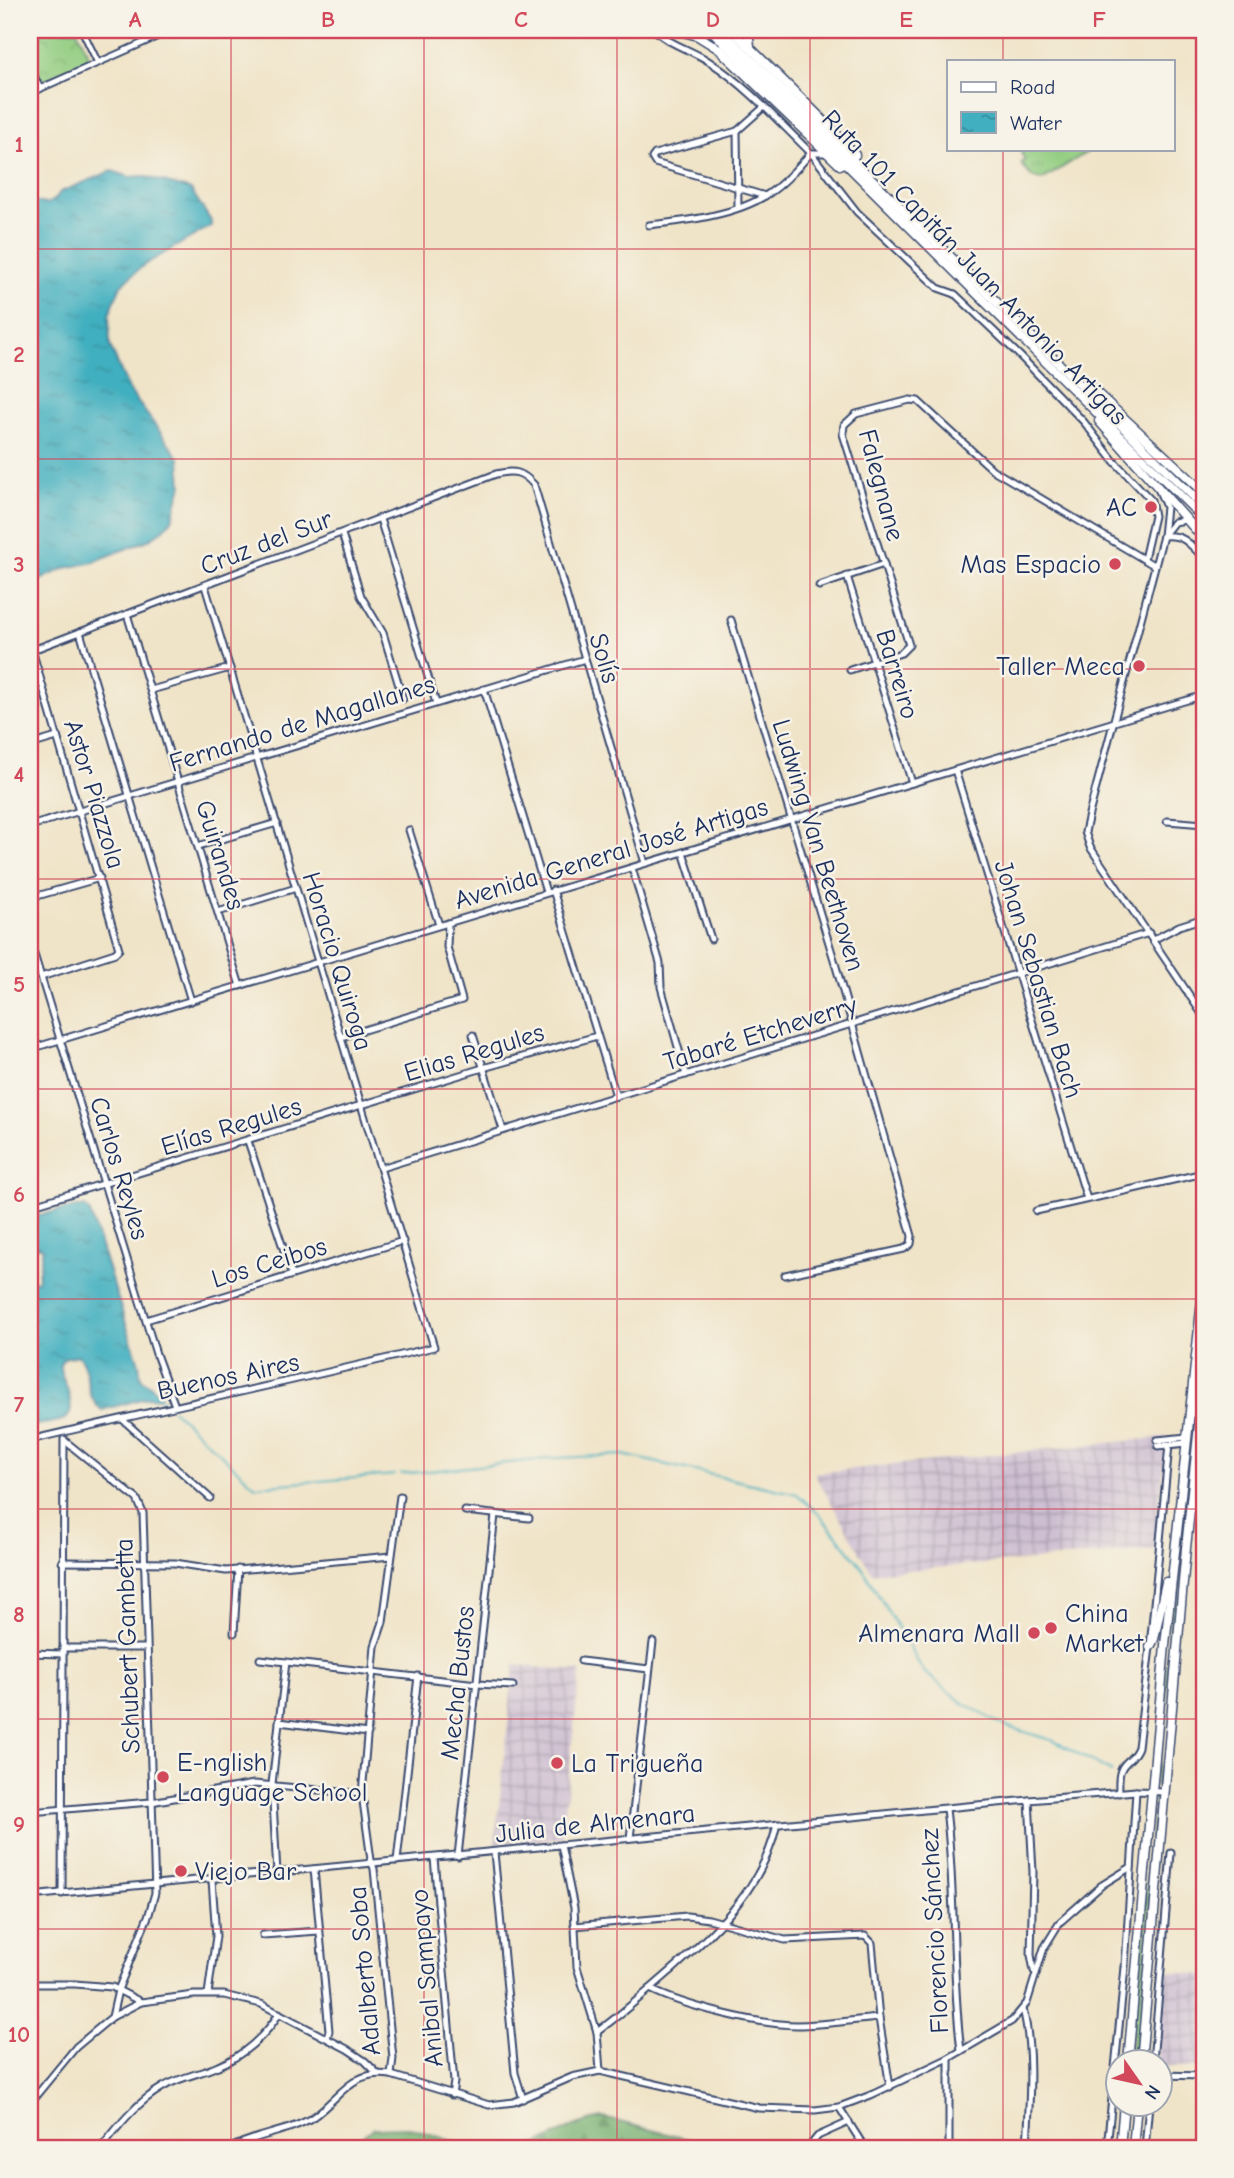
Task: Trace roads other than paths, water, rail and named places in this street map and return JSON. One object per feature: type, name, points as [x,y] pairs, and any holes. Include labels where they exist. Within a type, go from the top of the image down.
[{"type":"highway","points":[[676,30],[703,38],[719,49],[826,153],[868,181]]},
{"type":"highway","points":[[691,34],[705,30]]},
{"type":"highway","points":[[748,30],[751,49]]},
{"type":"highway","points":[[721,31],[751,49],[832,129],[868,169],[868,181]]},
{"type":"highway","name":"Ruta 101 Capitán Juan Antonio Artigas","points":[[721,31],[1076,392],[1079,401],[1204,539]]},
{"type":"highway","name":"Ruta 101 Capitán Juan Antonio Artigas","points":[[868,181],[1072,375],[1084,381],[1204,492]]},
{"type":"highway","points":[[1072,375],[1204,507]]},
{"type":"highway","points":[[1076,392],[1204,519]]},
{"type":"highway","points":[[1129,2048],[1174,1549],[1204,1281]]},
{"type":"highway","points":[[1142,2048],[1164,1792],[1202,1426],[1204,1378]]},
{"type":"highway","points":[[1150,1647],[1174,1549]]},
{"type":"highway","points":[[1120,2148],[1123,2118]]},
{"type":"highway","points":[[1133,2148],[1136,2118]]},
{"type":"street","points":[[82,30],[98,63]]},
{"type":"street","points":[[30,93],[172,30]]},
{"type":"street","points":[[654,30],[662,38],[710,62],[764,107],[811,153],[857,212],[938,288],[955,294],[1084,422],[1114,461],[1151,500],[1154,516],[1144,559]]},
{"type":"street","points":[[672,43],[676,30]]},
{"type":"street","points":[[30,67],[40,89]]},
{"type":"street","points":[[764,107],[737,131],[655,154],[652,158],[655,163],[765,196]]},
{"type":"street","points":[[737,131],[738,207]]},
{"type":"street","points":[[649,225],[689,221],[738,207],[777,188],[811,153],[826,153]]},
{"type":"street","name":"Falegnane","points":[[850,670],[906,651],[909,646],[843,434],[844,425],[856,414],[909,400],[918,401],[993,470],[1155,566]]},
{"type":"street","name":"Cruz del Sur","points":[[31,651],[496,474],[517,472]]},
{"type":"street","name":"Solís","points":[[517,472],[526,476],[534,485],[645,863]]},
{"type":"street","points":[[1158,487],[1166,507],[1163,536],[1112,723],[1086,825],[1086,837],[1090,847],[1204,1017]]},
{"type":"street","points":[[380,519],[436,703]]},
{"type":"street","points":[[1163,536],[1174,522],[1186,520]]},
{"type":"street","points":[[342,534],[361,596],[383,633],[403,699]]},
{"type":"street","points":[[1163,536],[1181,537],[1204,558]]},
{"type":"street","points":[[819,586],[884,564]]},
{"type":"street","name":"Barreiro","points":[[847,576],[912,783]]},
{"type":"street","name":"Horacio Quiroga","points":[[205,586],[434,1347]]},
{"type":"street","name":"Guirandes","points":[[127,614],[240,986]]},
{"type":"street","name":"Ludwing Van Beethoven","points":[[731,620],[912,1236],[911,1244],[904,1249],[785,1275]]},
{"type":"street","points":[[80,632],[191,1001]]},
{"type":"street","name":"Astor Piazzola","points":[[31,651],[119,949],[115,953],[41,978]]},
{"type":"street","name":"Fernando de Magallanes","points":[[30,826],[585,659]]},
{"type":"street","points":[[151,690],[230,668]]},
{"type":"street","points":[[484,689],[616,1096]]},
{"type":"street","name":"Avenida General José Artigas","points":[[30,1049],[1204,695]]},
{"type":"street","points":[[30,745],[57,737]]},
{"type":"street","name":"Johan Sebastian Bach","points":[[955,770],[1087,1199]]},
{"type":"street","points":[[1167,821],[1204,824]]},
{"type":"street","points":[[198,846],[277,823]]},
{"type":"street","points":[[409,830],[439,925]]},
{"type":"street","points":[[683,852],[711,939]]},
{"type":"street","points":[[632,867],[660,963],[661,987],[686,1075]]},
{"type":"street","points":[[30,898],[100,878]]},
{"type":"street","points":[[218,912],[296,888]]},
{"type":"street","name":"Tabaré Etcheverry","points":[[382,1168],[1017,975],[1151,937],[1204,918]]},
{"type":"street","points":[[341,1037],[462,1000],[447,947],[448,923]]},
{"type":"street","name":"Carlos Reyles","points":[[30,941],[172,1407]]},
{"type":"street","points":[[30,970],[38,967]]},
{"type":"street","points":[[473,1035],[503,1130]]},
{"type":"street","name":"Elias Regules","points":[[363,1105],[597,1036]]},
{"type":"street","name":"Elías Regules","points":[[30,1206],[363,1105]]},
{"type":"street","points":[[248,1141],[292,1275]]},
{"type":"street","points":[[1036,1210],[1204,1173]]},
{"type":"street","name":"Los Ceibos","points":[[145,1320],[403,1241]]},
{"type":"street","name":"Buenos Aires","points":[[30,1440],[434,1347]]},
{"type":"street","points":[[122,1419],[210,1498]]},
{"type":"street","points":[[1189,1425],[1202,1426]]},
{"type":"street","points":[[62,1894],[63,1432]]},
{"type":"street","points":[[1187,1440],[1168,1445],[1158,1443],[1187,1440]]},
{"type":"street","name":"Schubert Gambetta","points":[[65,1441],[141,1506],[154,1886],[152,1907],[118,1990],[112,2017]]},
{"type":"street","points":[[1119,1793],[1122,1767],[1133,1758],[1138,1747],[1168,1445]]},
{"type":"street","name":"Adalberto Soba","points":[[391,2075],[393,2059],[362,1794],[375,1646],[384,1617],[400,1496]]},
{"type":"street","points":[[464,1511],[529,1518]]},
{"type":"street","name":"Mecha Bustos","points":[[458,1856],[495,1515]]},
{"type":"street","points":[[62,1562],[175,1563],[206,1570],[391,1556]]},
{"type":"street","points":[[234,1633],[238,1569]]},
{"type":"street","points":[[630,1838],[653,1642]]},
{"type":"street","points":[[30,1653],[146,1648]]},
{"type":"street","points":[[260,1659],[513,1686]]},
{"type":"street","points":[[581,1661],[649,1670]]},
{"type":"street","points":[[277,1873],[272,1784],[286,1662]]},
{"type":"street","points":[[397,1861],[418,1676]]},
{"type":"street","points":[[279,1722],[368,1733]]},
{"type":"street","points":[[30,1812],[150,1802],[241,1785],[272,1784],[362,1794]]},
{"type":"street","points":[[1107,2148],[1125,1967],[1136,1791]]},
{"type":"street","name":"Julia de Almenara","points":[[30,1896],[1029,1800],[1136,1791],[1164,1792]]},
{"type":"street","points":[[1029,1800],[1033,1872],[1031,1955],[1035,1973]]},
{"type":"street","name":"Florencio Sánchez","points":[[946,1809],[953,1967],[961,2051]]},
{"type":"street","points":[[597,2032],[650,1989],[724,1922],[762,1866],[777,1824]]},
{"type":"street","points":[[561,1845],[574,1908],[577,1967],[597,2032],[600,2071]]},
{"type":"street","points":[[494,1852],[516,2073],[523,2099]]},
{"type":"street","points":[[1154,2048],[1171,1853]]},
{"type":"street","name":"Anibal Sampayo","points":[[434,1858],[454,2082],[452,2095]]},
{"type":"street","points":[[231,2148],[250,2139],[304,2122],[370,2073],[391,2075],[489,2105],[523,2099],[572,2077],[600,2071],[760,2109],[839,2108],[890,2087],[1002,2028],[1023,2009],[1031,1995],[1044,1948],[1060,1922],[1102,1885],[1131,1867]]},
{"type":"street","points":[[314,1869],[329,2031],[327,2038]]},
{"type":"street","points":[[208,1994],[216,1936],[212,1880]]},
{"type":"street","points":[[574,1926],[676,1916],[724,1922],[785,1940],[861,1935],[870,1940],[890,2087]]},
{"type":"street","points":[[263,1935],[319,1931]]},
{"type":"street","points":[[30,1984],[75,1984],[118,1990],[141,2002]]},
{"type":"street","points":[[650,1989],[716,2010],[784,2024],[879,2018]]},
{"type":"street","points":[[30,2103],[76,2047],[112,2017],[141,2002],[208,1994],[250,2000],[278,2013],[365,2061],[377,2073]]},
{"type":"street","points":[[1023,2009],[1028,2056],[1027,2148]]},
{"type":"street","points":[[101,2148],[120,2124],[148,2097],[165,2086],[237,2056],[272,2023],[278,2013]]},
{"type":"street","name":"Florencio Sánchez","points":[[949,2058],[949,2148]]},
{"type":"street","points":[[1174,2075],[1204,2076]]},
{"type":"street","points":[[839,2108],[865,2148]]},
{"type":"street","points":[[1144,2148],[1147,2118]]},
{"type":"street","points":[[808,2148],[818,2136],[849,2122]]},
{"type":"street","points":[[30,2144],[39,2148]]},
{"type":"water","points":[[112,171],[130,177],[144,176],[191,190],[211,221],[211,226],[144,265],[121,285],[109,315],[110,346],[129,390],[180,459],[182,485],[172,520],[148,540],[90,563],[65,568],[30,585],[30,205],[35,202],[46,204],[55,200],[60,192]]},
{"type":"water","points":[[85,1207],[90,1213],[139,1364],[141,1378],[161,1394],[160,1398],[149,1397],[102,1410],[92,1398],[85,1368],[78,1355],[64,1358],[60,1370],[70,1398],[69,1414],[60,1421],[30,1426],[30,1278],[37,1281],[43,1248],[37,1246],[30,1257],[30,1217]]},
{"type":"waterway","points":[[160,1398],[168,1405]]},
{"type":"waterway","points":[[172,1409],[255,1486],[395,1475]]},
{"type":"waterway","points":[[401,1474],[556,1458],[623,1455],[797,1494],[818,1513],[860,1564],[924,1672],[963,1703],[1002,1725],[1054,1741],[1112,1772]]},
{"type":"place","name":"AC","points":[[1151,507]]},
{"type":"place","name":"Mas Espacio","points":[[1115,564]]},
{"type":"place","name":"Taller Meca","points":[[1139,666]]},
{"type":"place","name":"China Market","points":[[1051,1628]]},
{"type":"place","name":"Almenara Mall","points":[[1034,1633]]},
{"type":"place","name":"La Trigueña","points":[[557,1763]]},
{"type":"place","name":"E-nglish Language School","points":[[163,1777]]},
{"type":"place","name":"Viejo Bar","points":[[181,1871]]}]
